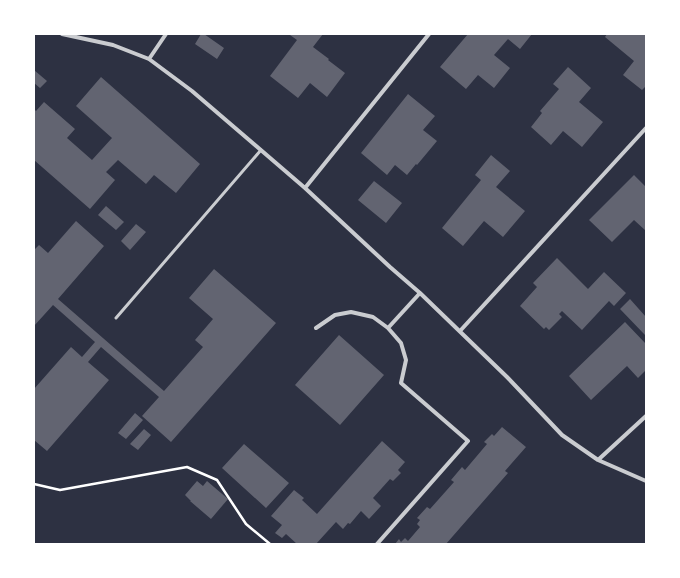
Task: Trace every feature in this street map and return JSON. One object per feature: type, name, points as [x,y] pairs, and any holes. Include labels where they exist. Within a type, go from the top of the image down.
[{"type":"street","points":[[62,34],[113,45],[149,59],[192,91],[305,188],[420,293],[507,377],[562,435],[598,460],[646,481]]},
{"type":"street","points":[[149,59],[166,34]]},
{"type":"street","points":[[305,188],[429,34]]},
{"type":"street","points":[[460,331],[646,128]]},
{"type":"street","points":[[388,328],[420,293]]},
{"type":"street","points":[[316,328],[335,315],[351,312],[373,317],[388,328],[401,343],[406,360],[401,383],[468,441],[377,544]]},
{"type":"street","points":[[598,460],[646,416]]},
{"type":"lane","points":[[116,318],[261,150]]},
{"type":"path","points":[[34,484],[60,490],[187,467],[217,480],[246,524],[270,544]]},
{"type":"building","points":[[201,34],[204,34],[224,48],[217,59],[195,44]]},
{"type":"building","points":[[323,34],[313,47],[345,73],[327,97],[310,83],[298,98],[270,76],[297,40],[290,35]]},
{"type":"building","points":[[468,34],[532,34],[520,49],[508,39],[494,55],[510,68],[494,88],[478,75],[466,89],[440,67]]},
{"type":"building","points":[[607,34],[646,34],[646,86],[642,90],[623,75],[634,61],[605,37]]},
{"type":"building","points":[[568,67],[591,88],[579,102],[603,122],[582,147],[563,131],[551,145],[531,127],[542,113],[540,111],[559,89],[553,84]]},
{"type":"building","points":[[34,70],[47,81],[40,88],[34,83]]},
{"type":"building","points":[[101,77],[200,164],[176,193],[154,175],[146,184],[118,160],[106,172],[115,180],[90,209],[34,160],[34,109],[36,111],[44,102],[75,129],[67,138],[92,160],[112,138],[76,106]]},
{"type":"building","points":[[408,94],[435,116],[423,130],[437,141],[407,175],[395,165],[387,175],[361,153]]},
{"type":"building","points":[[491,155],[510,171],[496,187],[525,211],[503,237],[484,221],[463,246],[442,228],[481,180],[475,175]]},
{"type":"building","points":[[634,175],[646,187],[646,231],[634,220],[612,242],[589,220]]},
{"type":"building","points":[[374,181],[402,203],[386,223],[358,200]]},
{"type":"building","points":[[106,206],[124,222],[116,230],[98,215]]},
{"type":"building","points":[[76,221],[104,246],[58,299],[164,391],[203,347],[195,340],[213,319],[189,298],[214,269],[276,323],[171,442],[142,416],[159,397],[101,347],[88,362],[109,380],[47,451],[34,440],[34,389],[71,347],[82,357],[95,342],[53,305],[34,326],[34,250],[39,245],[48,253]]},
{"type":"building","points":[[136,224],[146,232],[130,250],[121,241]]},
{"type":"building","points":[[557,258],[588,289],[604,272],[626,293],[614,306],[609,301],[582,330],[562,311],[559,314],[562,317],[549,330],[546,327],[544,329],[520,306],[537,287],[533,283]]},
{"type":"building","points":[[630,299],[646,317],[645,335],[620,309]]},
{"type":"building","points":[[625,322],[646,344],[646,370],[638,378],[627,366],[591,400],[569,376]]},
{"type":"building","points":[[339,335],[384,375],[340,425],[295,385]]},
{"type":"building","points":[[135,413],[143,420],[126,439],[118,433]]},
{"type":"building","points":[[502,427],[526,447],[505,471],[508,473],[446,544],[395,544],[399,539],[401,542],[405,538],[408,541],[420,527],[417,524],[420,520],[417,518],[427,507],[430,509],[454,482],[451,480],[462,467],[465,470],[487,444],[484,442],[492,434],[494,436]]},
{"type":"building","points":[[144,429],[151,435],[138,450],[130,444]]},
{"type":"building","points":[[382,441],[405,462],[398,470],[401,473],[393,481],[390,479],[373,498],[381,506],[369,519],[361,511],[350,524],[348,523],[343,529],[336,522],[316,544],[297,544],[286,534],[282,538],[275,533],[282,525],[271,516],[294,490],[304,498],[302,500],[317,514]]},
{"type":"building","points":[[244,444],[289,483],[266,508],[222,468]]},
{"type":"building","points":[[197,481],[203,486],[207,481],[228,499],[211,519],[185,495]]}]
